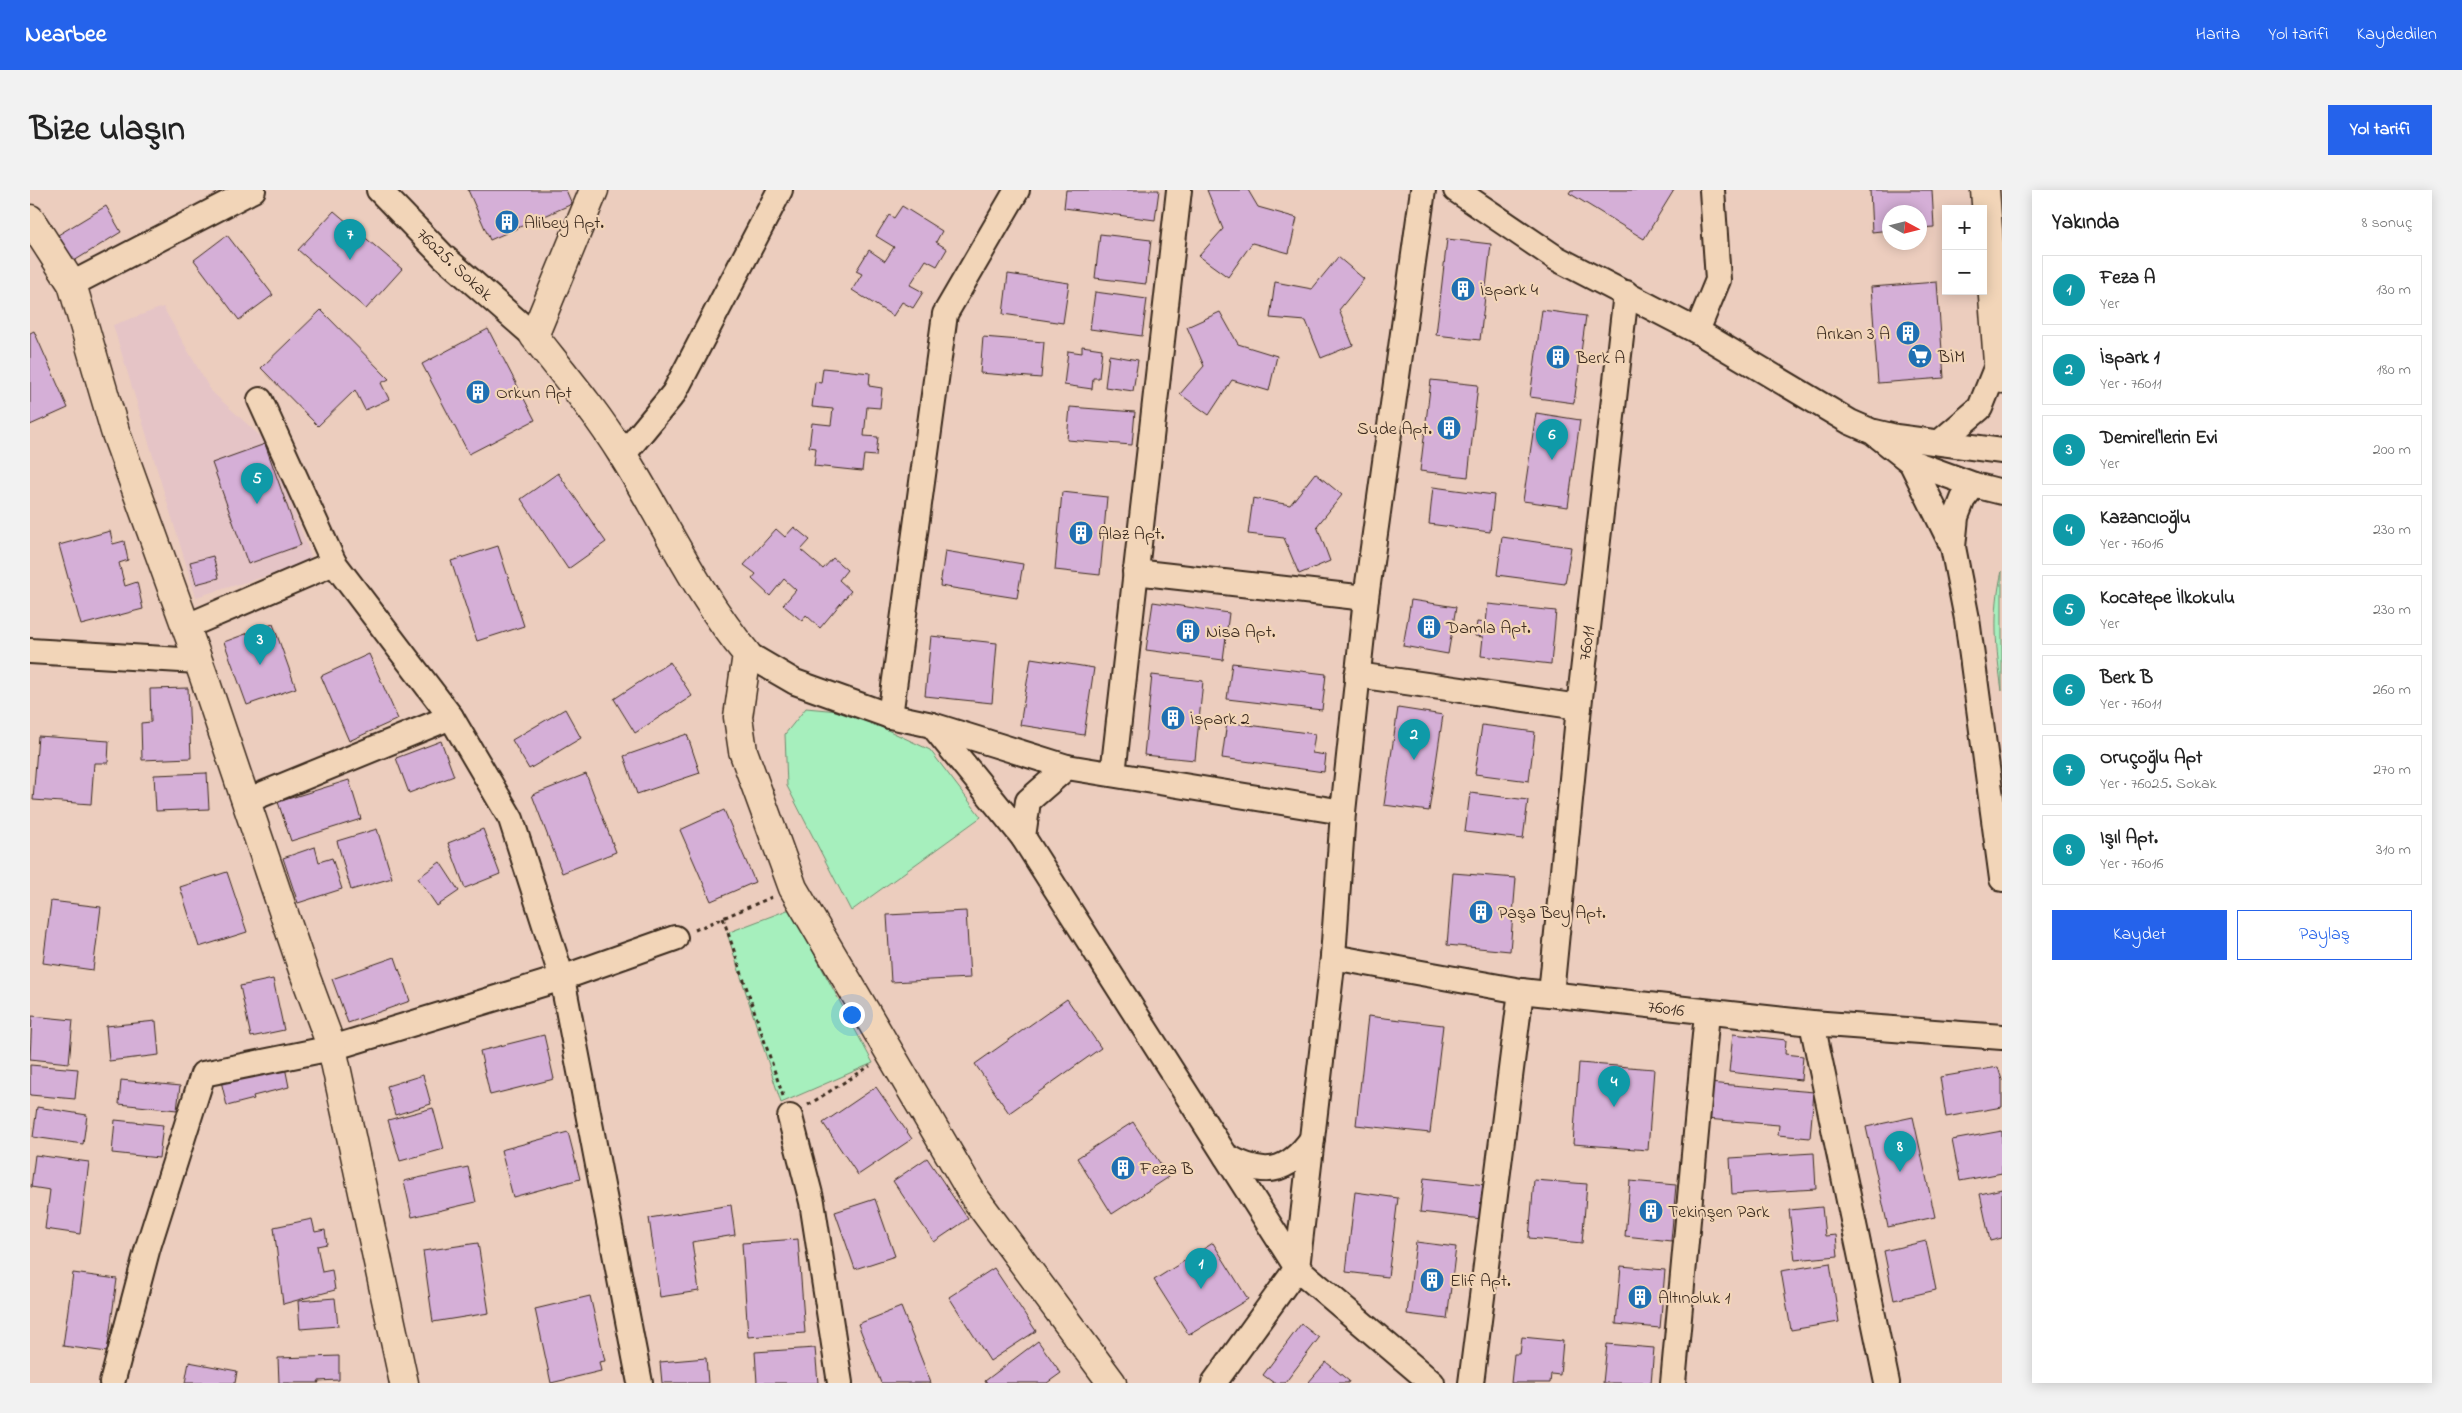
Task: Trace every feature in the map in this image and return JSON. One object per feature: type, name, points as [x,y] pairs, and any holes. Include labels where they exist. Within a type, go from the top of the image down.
[{"type":"street","points":[[72,284],[253,190]]},
{"type":"street","name":"76025. Sokak","points":[[379,190],[444,257],[534,336]]},
{"type":"street","points":[[594,190],[534,336],[591,408],[623,455],[713,610],[747,654],[795,682],[890,716],[932,725],[1067,768],[1342,812]]},
{"type":"street","points":[[623,455],[674,393],[780,190]]},
{"type":"street","points":[[890,716],[944,314],[1017,190]]},
{"type":"street","points":[[1113,774],[1179,190]]},
{"type":"street","points":[[1214,1383],[1297,1268],[1333,957],[1342,812],[1366,598],[1423,190]]},
{"type":"street","points":[[1456,190],[1556,258],[1696,331],[1850,422],[1872,432],[1896,437],[2002,451]]},
{"type":"street","points":[[1696,331],[1718,280],[1712,190]]},
{"type":"street","points":[[1940,442],[1980,408],[2000,371],[1985,190]]},
{"type":"street","points":[[33,228],[72,284],[115,431],[198,661],[303,970],[332,1048],[404,1383]]},
{"type":"street","name":"76011","points":[[1551,994],[1579,707],[1626,293]]},
{"type":"street","points":[[260,400],[334,563],[452,717],[511,819],[562,978],[640,1383]]},
{"type":"street","points":[[1872,432],[1911,462],[1974,486],[2002,492]]},
{"type":"street","points":[[1911,462],[1953,547],[1967,619],[2002,879]]},
{"type":"street","points":[[1953,547],[1956,517],[1963,499],[1974,486]]},
{"type":"street","points":[[186,627],[334,563]]},
{"type":"street","points":[[1135,572],[1366,598]]},
{"type":"street","points":[[30,651],[198,661]]},
{"type":"street","points":[[747,654],[738,717],[743,751],[793,888],[975,1198],[1112,1383]]},
{"type":"street","points":[[1357,675],[1579,707]]},
{"type":"street","points":[[246,802],[452,717]]},
{"type":"street","points":[[932,725],[1023,837],[1297,1268],[1432,1383]]},
{"type":"street","points":[[1023,837],[1028,801],[1067,768]]},
{"type":"street","points":[[112,1383],[148,1247],[203,1074],[332,1048],[562,978],[675,938]]},
{"type":"street","name":"76016","points":[[1333,957],[1521,991],[1707,1013],[2002,1037]]},
{"type":"street","points":[[1471,1383],[1521,991]]},
{"type":"street","points":[[1673,1383],[1707,1013]]},
{"type":"street","points":[[1812,1023],[1887,1383]]},
{"type":"street","points":[[790,1117],[812,1202],[840,1383]]},
{"type":"street","points":[[1226,1156],[1244,1166],[1265,1170],[1284,1166],[1300,1156],[1312,1139]]},
{"type":"path","points":[[675,938],[793,888]]},
{"type":"path","points":[[723,918],[790,1117],[889,1053]]},
{"type":"shaded area","points":[[163,307],[211,391],[269,444],[313,562],[196,597],[113,325]]},
{"type":"green space","points":[[2002,571],[2002,691],[1996,617]]},
{"type":"green space","points":[[806,708],[849,712],[930,750],[981,817],[851,911],[787,786],[785,734]]},
{"type":"green space","points":[[790,909],[873,1063],[781,1103],[727,933]]},
{"type":"building","name":"Alibey Apt.","points":[[468,190],[566,190],[572,204],[490,240]]},
{"type":"building","points":[[1066,190],[1159,190],[1155,220],[1064,208]]},
{"type":"building","points":[[1207,190],[1248,190],[1258,207],[1297,218],[1289,253],[1252,243],[1228,277],[1199,256],[1223,229]]},
{"type":"building","points":[[1571,190],[1674,190],[1644,239],[1569,193]]},
{"type":"building","points":[[1870,190],[1932,190],[1934,227],[1927,228],[1927,205],[1882,205],[1882,231],[1872,232]]},
{"type":"building","points":[[106,206],[121,232],[74,261],[58,235]]},
{"type":"building","points":[[902,206],[942,231],[936,242],[947,249],[937,266],[926,260],[910,285],[923,292],[913,308],[902,302],[893,316],[852,290],[862,274],[856,271],[869,250],[885,261],[894,247],[876,236],[889,215],[894,218]]},
{"type":"building","points":[[334,211],[402,269],[366,309],[298,250]]},
{"type":"building","points":[[1100,234],[1151,240],[1146,284],[1095,278]]},
{"type":"building","points":[[227,235],[273,295],[239,320],[194,260]]},
{"type":"building","name":"İspark 4","points":[[1447,239],[1491,244],[1480,340],[1436,335]]},
{"type":"building","points":[[1338,257],[1364,279],[1339,310],[1353,345],[1321,358],[1306,321],[1270,318],[1275,282],[1312,289]]},
{"type":"building","points":[[1008,274],[1069,283],[1063,323],[1003,314]]},
{"type":"building","name":"Arıkan 3 A","points":[[1937,282],[1944,378],[1878,383],[1871,287]]},
{"type":"building","points":[[1095,292],[1147,299],[1142,336],[1090,329]]},
{"type":"building","points":[[321,310],[389,379],[381,383],[389,399],[365,410],[355,390],[318,426],[261,368]]},
{"type":"building","name":"Berk A","points":[[1542,310],[1586,316],[1574,403],[1530,397]]},
{"type":"building","points":[[1220,312],[1238,344],[1277,356],[1269,391],[1232,380],[1209,415],[1180,394],[1204,366],[1187,327]]},
{"type":"building","name":"Orkun Apt","points":[[488,329],[535,420],[469,454],[422,364]]},
{"type":"building","points":[[34,331],[68,408],[30,425],[30,333]]},
{"type":"building","points":[[983,337],[1044,342],[1041,378],[980,373]]},
{"type":"building","points":[[1082,346],[1102,349],[1099,378],[1093,378],[1092,389],[1064,385],[1068,351],[1082,353]]},
{"type":"building","points":[[1109,355],[1138,360],[1133,391],[1105,387]]},
{"type":"building","points":[[823,368],[870,373],[869,386],[882,388],[880,408],[867,407],[864,436],[878,437],[876,456],[864,455],[862,471],[814,466],[816,448],[809,447],[812,423],[831,425],[833,409],[812,407],[815,382],[821,383]]},
{"type":"building","name":"Sude Apt.","points":[[1431,380],[1478,385],[1468,477],[1420,471]]},
{"type":"building","points":[[1070,407],[1135,412],[1132,445],[1067,440]]},
{"type":"building","points":[[1536,413],[1580,420],[1568,507],[1523,501]]},
{"type":"building","points":[[265,444],[301,545],[248,564],[212,463]]},
{"type":"building","points":[[558,473],[606,542],[568,569],[521,499]]},
{"type":"building","points":[[1315,473],[1342,495],[1317,526],[1330,561],[1299,574],[1284,538],[1248,534],[1253,498],[1290,505]]},
{"type":"building","points":[[1433,487],[1494,495],[1490,532],[1429,524]]},
{"type":"building","name":"Alaz Apt.","points":[[1062,492],[1107,497],[1100,575],[1055,570]]},
{"type":"building","points":[[794,527],[810,540],[801,550],[823,569],[833,558],[847,570],[839,580],[851,591],[820,628],[806,615],[802,621],[783,605],[796,590],[784,579],[770,596],[752,579],[756,574],[744,565],[776,529],[785,537]]},
{"type":"building","points":[[110,531],[113,544],[124,541],[128,560],[119,563],[125,586],[137,582],[143,609],[81,625],[59,545]]},
{"type":"building","points":[[1502,537],[1571,547],[1565,584],[1497,575]]},
{"type":"building","points":[[498,546],[524,626],[477,641],[451,561]]},
{"type":"building","points":[[945,551],[1023,564],[1017,598],[940,586]]},
{"type":"building","points":[[213,556],[219,578],[196,584],[190,562]]},
{"type":"building","name":"Damla Apt.","points":[[1411,600],[1456,607],[1448,654],[1403,646]]},
{"type":"building","name":"Nisa Apt.","points":[[1153,602],[1229,613],[1223,660],[1146,650]]},
{"type":"building","points":[[1488,604],[1556,611],[1551,664],[1481,656],[1483,637],[1475,636],[1477,622],[1486,623]]},
{"type":"building","points":[[273,624],[296,688],[247,705],[224,642]]},
{"type":"building","points":[[931,636],[997,643],[992,703],[925,696]]},
{"type":"building","points":[[369,654],[398,719],[349,741],[321,676]]},
{"type":"building","points":[[1031,658],[1094,668],[1084,735],[1020,725]]},
{"type":"building","points":[[670,662],[692,696],[635,733],[614,699]]},
{"type":"building","points":[[1232,663],[1326,674],[1322,710],[1227,699]]},
{"type":"building","name":"İspark 2","points":[[1152,675],[1203,681],[1195,760],[1144,755]]},
{"type":"building","points":[[188,688],[191,758],[142,760],[141,723],[151,722],[150,689]]},
{"type":"building","points":[[1398,708],[1443,715],[1429,811],[1384,805]]},
{"type":"building","points":[[565,709],[581,738],[529,769],[512,740]]},
{"type":"building","points":[[1227,722],[1315,734],[1312,753],[1326,755],[1324,772],[1222,758]]},
{"type":"building","points":[[1482,725],[1535,732],[1529,781],[1475,774]]},
{"type":"building","points":[[687,734],[700,773],[637,794],[624,756]]},
{"type":"building","points":[[38,736],[109,741],[108,763],[94,763],[91,804],[33,800]]},
{"type":"building","points":[[441,741],[454,776],[409,793],[396,758]]},
{"type":"building","points":[[207,773],[209,809],[156,811],[154,775]]},
{"type":"building","points":[[586,774],[616,852],[562,873],[532,795]]},
{"type":"building","points":[[349,780],[361,819],[291,841],[278,802]]},
{"type":"building","points":[[1470,793],[1528,800],[1523,839],[1465,832]]},
{"type":"building","points":[[724,810],[755,882],[711,901],[680,830]]},
{"type":"building","points":[[377,829],[392,878],[351,890],[337,841]]},
{"type":"building","points":[[483,829],[500,874],[465,888],[448,843]]},
{"type":"building","points":[[315,847],[319,862],[332,858],[342,889],[298,903],[283,858]]},
{"type":"building","points":[[440,862],[459,891],[437,906],[418,878]]},
{"type":"building","points":[[227,872],[247,932],[199,947],[180,887]]},
{"type":"building","name":"Paşa Bey Apt.","points":[[1453,873],[1516,878],[1510,951],[1447,945]]},
{"type":"building","points":[[51,901],[101,907],[93,970],[43,963]]},
{"type":"building","points":[[966,911],[970,978],[891,982],[887,915]]},
{"type":"building","points":[[395,957],[410,1001],[348,1023],[332,979]]},
{"type":"building","points":[[273,979],[284,1030],[251,1037],[240,986]]},
{"type":"building","points":[[1067,999],[1101,1048],[1009,1113],[975,1064]]},
{"type":"building","points":[[32,1016],[73,1020],[69,1063],[30,1059]]},
{"type":"building","points":[[1368,1016],[1443,1025],[1430,1133],[1356,1125]]},
{"type":"building","points":[[156,1021],[159,1055],[109,1061],[106,1026]]},
{"type":"building","points":[[1733,1034],[1786,1040],[1785,1054],[1803,1056],[1801,1080],[1729,1072]]},
{"type":"building","points":[[544,1035],[554,1079],[490,1095],[480,1051]]},
{"type":"building","points":[[284,1062],[289,1087],[253,1096],[254,1099],[227,1106],[220,1077]]},
{"type":"building","points":[[1579,1063],[1654,1069],[1648,1150],[1573,1144]]},
{"type":"building","points":[[30,1065],[78,1069],[75,1099],[30,1095]]},
{"type":"building","points":[[1998,1067],[2002,1080],[2002,1107],[1946,1117],[1940,1077]]},
{"type":"building","points":[[423,1075],[431,1104],[395,1115],[387,1086]]},
{"type":"building","points":[[121,1080],[180,1086],[177,1110],[119,1104]]},
{"type":"building","points":[[1708,1083],[1814,1092],[1810,1138],[1778,1135],[1779,1125],[1706,1119]]},
{"type":"building","points":[[876,1087],[912,1139],[858,1175],[823,1123]]},
{"type":"building","points":[[37,1107],[87,1115],[83,1144],[33,1137]]},
{"type":"building","points":[[433,1108],[444,1149],[400,1161],[388,1120]]},
{"type":"building","points":[[1913,1117],[1935,1217],[1888,1227],[1866,1127]]},
{"type":"building","points":[[115,1120],[163,1125],[159,1158],[112,1153]]},
{"type":"building","name":"Feza B","points":[[1133,1122],[1169,1177],[1112,1214],[1077,1158]]},
{"type":"building","points":[[2002,1131],[2002,1173],[1960,1181],[1952,1140]]},
{"type":"building","points":[[568,1132],[580,1179],[513,1197],[501,1150]]},
{"type":"building","points":[[1814,1153],[1816,1189],[1732,1194],[1730,1158]]},
{"type":"building","points":[[35,1155],[89,1162],[80,1234],[45,1229],[50,1190],[31,1187]]},
{"type":"building","points":[[927,1158],[968,1219],[934,1242],[893,1181]]},
{"type":"building","points":[[468,1167],[476,1202],[412,1217],[404,1181]]},
{"type":"building","points":[[1424,1178],[1486,1185],[1482,1219],[1420,1212]]},
{"type":"building","points":[[1534,1180],[1587,1184],[1582,1243],[1529,1238]]},
{"type":"building","name":"Tekinşen Park","points":[[1630,1181],[1676,1185],[1671,1241],[1625,1236]]},
{"type":"building","points":[[2002,1189],[2002,1238],[1990,1241],[1980,1194]]},
{"type":"building","points":[[1355,1192],[1398,1198],[1388,1277],[1346,1272]]},
{"type":"building","points":[[875,1199],[895,1256],[855,1269],[835,1212]]},
{"type":"building","points":[[731,1205],[735,1235],[692,1242],[699,1291],[660,1297],[649,1218]]},
{"type":"building","points":[[1822,1207],[1825,1236],[1836,1235],[1838,1256],[1795,1260],[1789,1210]]},
{"type":"building","points":[[312,1219],[315,1232],[325,1230],[327,1244],[317,1246],[322,1272],[332,1270],[335,1290],[283,1304],[274,1227]]},
{"type":"building","points":[[798,1239],[805,1333],[748,1337],[742,1243]]},
{"type":"building","points":[[1926,1241],[1936,1290],[1894,1300],[1884,1251]]},
{"type":"building","name":"Elif Apt.","points":[[1416,1242],[1456,1247],[1447,1319],[1407,1314]]},
{"type":"building","points":[[478,1243],[489,1313],[433,1322],[423,1251]]},
{"type":"building","points":[[1213,1243],[1248,1299],[1189,1335],[1154,1280]]},
{"type":"building","points":[[1830,1263],[1839,1322],[1791,1330],[1781,1271]]},
{"type":"building","name":"Altınoluk 1","points":[[1621,1266],[1665,1270],[1660,1328],[1616,1324]]},
{"type":"building","points":[[994,1268],[1036,1331],[990,1361],[949,1297]]},
{"type":"building","points":[[73,1273],[117,1279],[107,1352],[63,1346]]},
{"type":"building","points":[[590,1296],[605,1361],[599,1362],[601,1371],[551,1383],[535,1309]]},
{"type":"building","points":[[335,1298],[338,1326],[300,1329],[298,1301]]},
{"type":"building","points":[[901,1307],[931,1383],[881,1383],[858,1324]]},
{"type":"building","points":[[1301,1324],[1319,1338],[1285,1383],[1274,1383],[1263,1375]]},
{"type":"building","points":[[1522,1337],[1563,1341],[1560,1375],[1551,1374],[1550,1383],[1511,1383],[1514,1354],[1520,1354]]},
{"type":"building","points":[[1038,1341],[1061,1373],[1047,1383],[986,1383],[985,1381]]},
{"type":"building","points":[[1607,1344],[1654,1348],[1651,1383],[1603,1383]]},
{"type":"building","points":[[815,1348],[818,1383],[757,1383],[755,1352]]},
{"type":"building","points":[[339,1356],[339,1380],[318,1381],[319,1383],[279,1383],[278,1358]]},
{"type":"building","points":[[706,1358],[708,1383],[662,1383],[660,1362]]},
{"type":"building","points":[[189,1362],[237,1371],[235,1383],[185,1383]]},
{"type":"building","points":[[1326,1362],[1349,1381],[1348,1383],[1308,1383]]},
{"type":"place","name":"Alibey Apt.","points":[[507,222]]},
{"type":"place","name":"Oruçoğlu Apt","points":[[350,260]]},
{"type":"place","name":"İspark 4","points":[[1463,289]]},
{"type":"place","name":"Arıkan 3 A","points":[[1908,333]]},
{"type":"place","name":"BİM","points":[[1920,356]]},
{"type":"place","name":"Berk A","points":[[1558,357]]},
{"type":"place","name":"Orkun Apt","points":[[478,392]]},
{"type":"place","name":"Sude Apt.","points":[[1449,428]]},
{"type":"place","name":"Berk B","points":[[1552,460]]},
{"type":"place","name":"Kocatepe İlkokulu","points":[[257,504]]},
{"type":"place","name":"Alaz Apt.","points":[[1081,533]]},
{"type":"place","name":"Damla Apt.","points":[[1429,627]]},
{"type":"place","name":"Nisa Apt.","points":[[1188,631]]},
{"type":"place","name":"Demirel'lerin Evi","points":[[260,665]]},
{"type":"place","name":"İspark 2","points":[[1173,718]]},
{"type":"place","name":"İspark 1","points":[[1414,760]]},
{"type":"place","name":"Paşa Bey Apt.","points":[[1481,912]]},
{"type":"place","name":"Kazancıoğlu","points":[[1614,1107]]},
{"type":"place","name":"Feza B","points":[[1123,1168]]},
{"type":"place","name":"Işıl Apt.","points":[[1900,1172]]},
{"type":"place","name":"Tekinşen Park","points":[[1651,1211]]},
{"type":"place","name":"Elif Apt.","points":[[1432,1280]]},
{"type":"place","name":"Feza A","points":[[1201,1289]]},
{"type":"place","name":"Altınoluk 1","points":[[1640,1297]]}]
